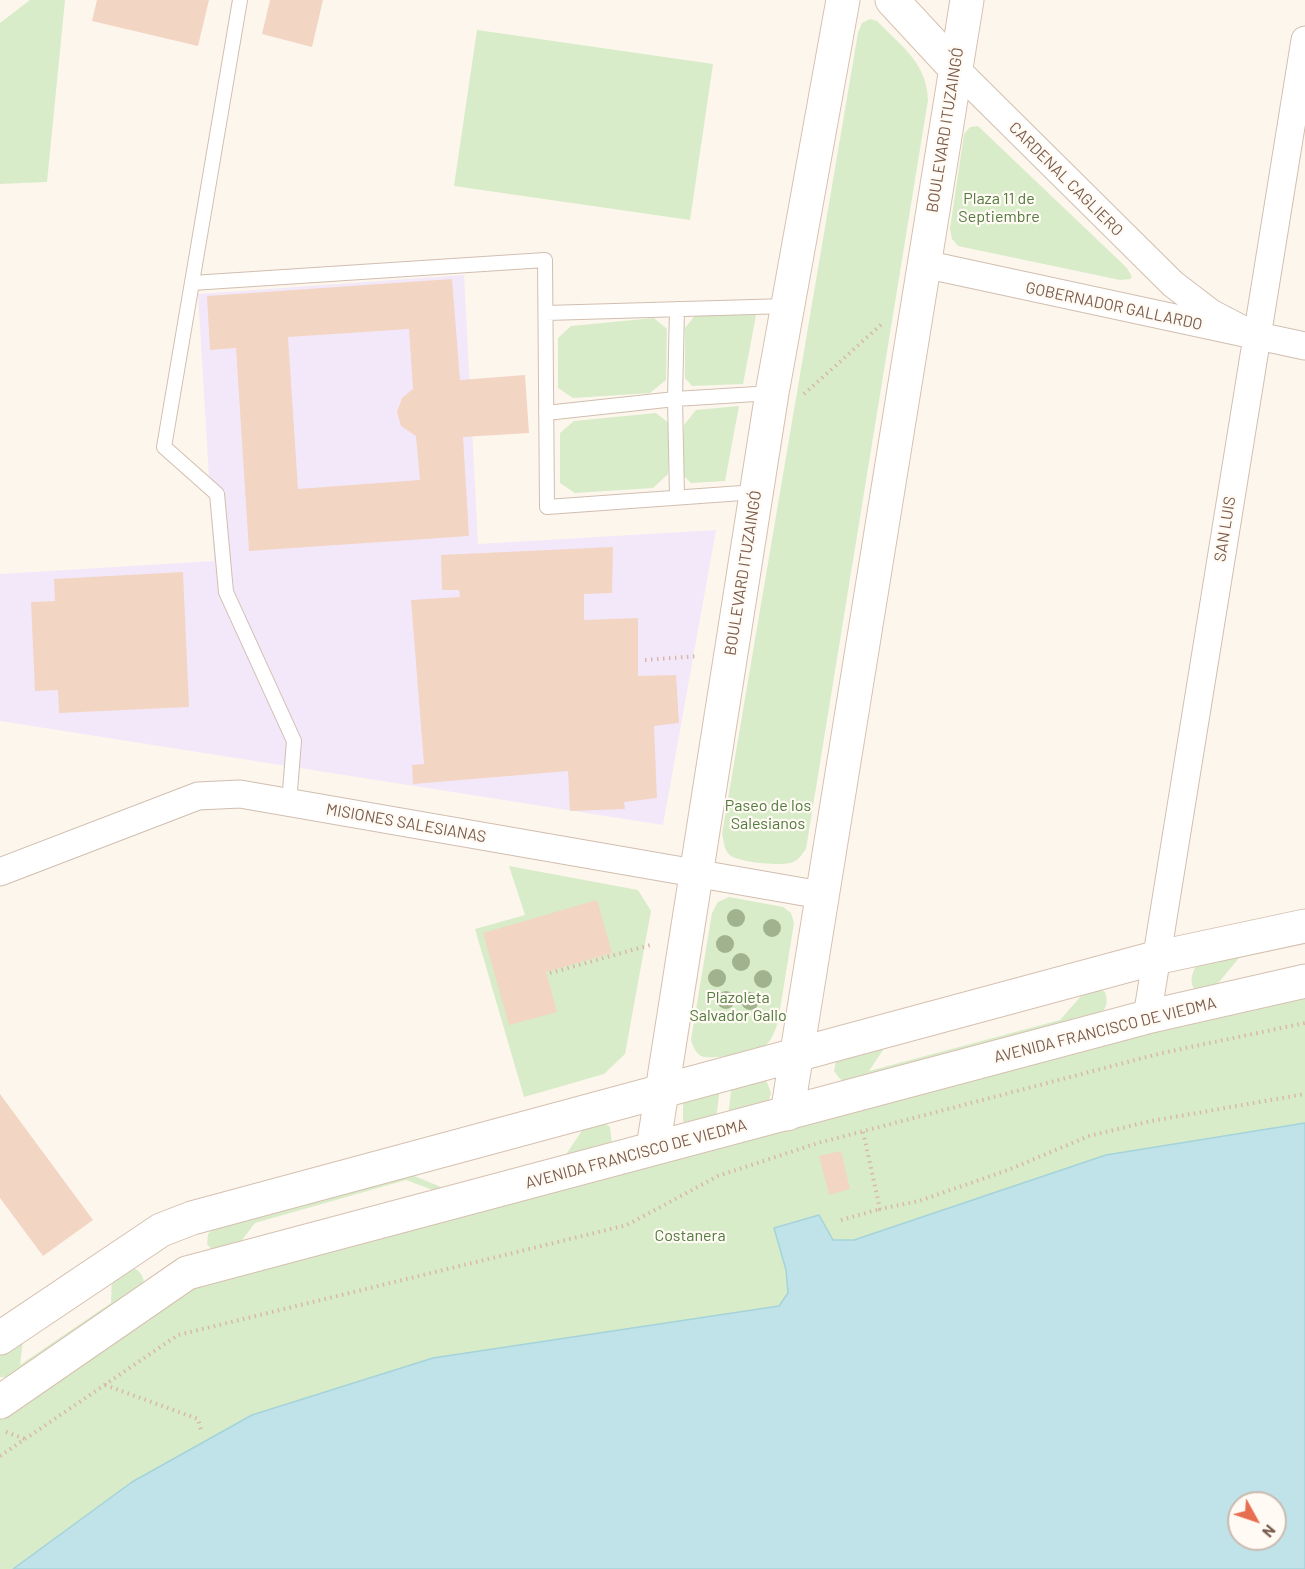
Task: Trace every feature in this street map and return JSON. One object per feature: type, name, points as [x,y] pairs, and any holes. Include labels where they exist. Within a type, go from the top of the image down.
[{"type":"main road","name":"BOULEVARD ITUZAINGÓ","points":[[653,1148],[756,492],[786,395],[787,306],[843,0]]},
{"type":"main road","name":"CARDENAL CAGLIERO","points":[[892,0],[955,68]]},
{"type":"main road","name":"BOULEVARD ITUZAINGÓ","points":[[787,1114],[967,0]]},
{"type":"main road","points":[[0,1338],[161,1230],[192,1218],[1155,958],[1305,926]]},
{"type":"main road","name":"AVENIDA FRANCISCO DE VIEDMA","points":[[0,1402],[187,1273],[1147,1017],[1305,981]]},
{"type":"main road","points":[[161,1230],[187,1273]]},
{"type":"street","name":"SAN LUIS","points":[[1147,1017],[1305,40]]},
{"type":"street","name":"CARDENAL CAGLIERO","points":[[955,68],[1173,284],[1211,313],[1257,337]]},
{"type":"street","name":"GOBERNADOR GALLARDO","points":[[924,264],[1305,346]]},
{"type":"street","name":"MISIONES SALESIANAS","points":[[0,872],[198,796],[240,794],[822,895]]},
{"type":"lane","points":[[240,0],[164,447],[217,494],[226,592],[294,741],[289,803]]},
{"type":"lane","points":[[192,283],[545,260],[547,507],[756,492]]},
{"type":"lane","points":[[546,313],[787,306]]},
{"type":"lane","points":[[677,309],[675,399],[677,496]]},
{"type":"lane","points":[[546,413],[675,399],[786,395]]},
{"type":"path","points":[[786,395],[885,321]]},
{"type":"path","points":[[645,660],[730,653]]},
{"type":"path","points":[[550,973],[686,935]]},
{"type":"path","points":[[0,1456],[178,1335],[627,1225],[718,1176],[818,1143],[1162,1053],[1305,1023]]},
{"type":"path","points":[[841,1220],[880,1209],[920,1202],[1008,1170],[1089,1136],[1151,1121],[1305,1094]]},
{"type":"path","points":[[863,1132],[880,1209]]},
{"type":"path","points":[[105,1385],[198,1419],[202,1432]]},
{"type":"path","points":[[0,1430],[25,1439]]},
{"type":"shaded area","points":[[464,275],[478,544],[716,530],[663,825],[0,721],[0,574],[214,561],[198,294]]},
{"type":"green space","points":[[30,0],[65,0],[47,182],[0,184],[0,23]]},
{"type":"green space","name":"Paseo de los Salesianos","points":[[870,19],[877,21],[918,65],[927,87],[928,100],[806,849],[793,862],[771,864],[752,862],[731,856],[727,852],[722,834],[858,33],[862,23]]},
{"type":"green space","points":[[477,30],[713,64],[690,220],[454,186]]},
{"type":"green space","name":"Plaza 11 de Septiembre","points":[[978,126],[1127,268],[1132,277],[1120,280],[958,246],[952,239],[950,229],[964,134],[970,127]]},
{"type":"green space","points":[[757,310],[743,384],[692,386],[685,378],[685,328],[697,313]]},
{"type":"green space","points":[[654,318],[667,329],[666,380],[650,393],[573,398],[558,388],[558,338],[571,326]]},
{"type":"green space","points":[[739,406],[725,481],[691,483],[683,475],[684,425],[696,410]]},
{"type":"green space","points":[[656,413],[670,424],[668,474],[653,488],[575,493],[560,483],[560,433],[574,421]]},
{"type":"green space","points":[[509,866],[638,890],[651,911],[625,1054],[604,1074],[524,1097],[475,929],[525,915]]},
{"type":"green space","name":"Plazoleta Salvador Gallo","points":[[729,897],[783,907],[791,913],[794,923],[778,1022],[771,1039],[762,1047],[745,1053],[707,1057],[697,1053],[691,1040],[712,913],[718,902]]},
{"type":"green space","points":[[1305,943],[1239,958],[1210,993],[1202,993],[1193,987],[1192,976],[1201,959]]},
{"type":"green space","points":[[1089,987],[1097,987],[1105,992],[1106,1006],[1097,1018],[849,1084],[840,1079],[834,1071],[836,1061],[889,1041],[869,1071],[1060,1020]]},
{"type":"green space","name":"Costanera","points":[[1305,993],[1305,1178],[854,1240],[832,1240],[819,1215],[775,1228],[786,1270],[788,1294],[780,1306],[433,1358],[252,1415],[132,1482],[13,1569],[0,1569],[0,1416],[193,1283]]},
{"type":"green space","points":[[758,1077],[767,1082],[771,1093],[768,1103],[728,1116],[732,1083]]},
{"type":"green space","points":[[720,1087],[716,1120],[691,1127],[683,1121],[683,1102]]},
{"type":"green space","points":[[603,1122],[610,1127],[612,1144],[446,1195],[406,1180],[255,1223],[233,1252],[214,1252],[207,1244],[208,1234],[216,1226],[407,1173],[446,1189],[565,1156],[585,1126]]},
{"type":"green space","points":[[126,1266],[139,1272],[144,1284],[12,1378],[0,1377],[0,1350],[24,1334],[20,1365],[111,1303],[112,1275]]},
{"type":"water","points":[[1305,1123],[1305,1569],[13,1569],[132,1482],[252,1415],[433,1358],[779,1306],[788,1293],[786,1270],[774,1228],[819,1215],[833,1240],[854,1240],[1106,1155]]},
{"type":"building","points":[[97,0],[209,0],[198,46],[92,21]]},
{"type":"building","points":[[270,0],[323,0],[312,47],[262,34]]},
{"type":"building","points":[[452,279],[460,380],[525,375],[529,433],[463,437],[469,536],[249,551],[236,348],[210,350],[207,296]],"holes":[[[409,329],[413,389],[402,398],[397,412],[401,426],[416,436],[420,480],[298,489],[288,337]]]},
{"type":"building","points":[[613,547],[612,593],[584,594],[584,620],[638,618],[638,676],[676,675],[679,723],[654,726],[657,798],[624,802],[625,809],[570,811],[568,771],[413,784],[412,765],[424,764],[411,600],[460,597],[459,590],[442,590],[441,555]]},
{"type":"building","points":[[183,572],[189,707],[59,713],[58,690],[35,691],[31,602],[55,601],[54,579]]},
{"type":"building","points":[[597,900],[612,953],[546,972],[557,1012],[509,1025],[483,933]]},
{"type":"building","points":[[0,1094],[93,1220],[43,1256],[0,1198]]},
{"type":"building","points":[[841,1151],[850,1189],[829,1195],[819,1156]]}]
